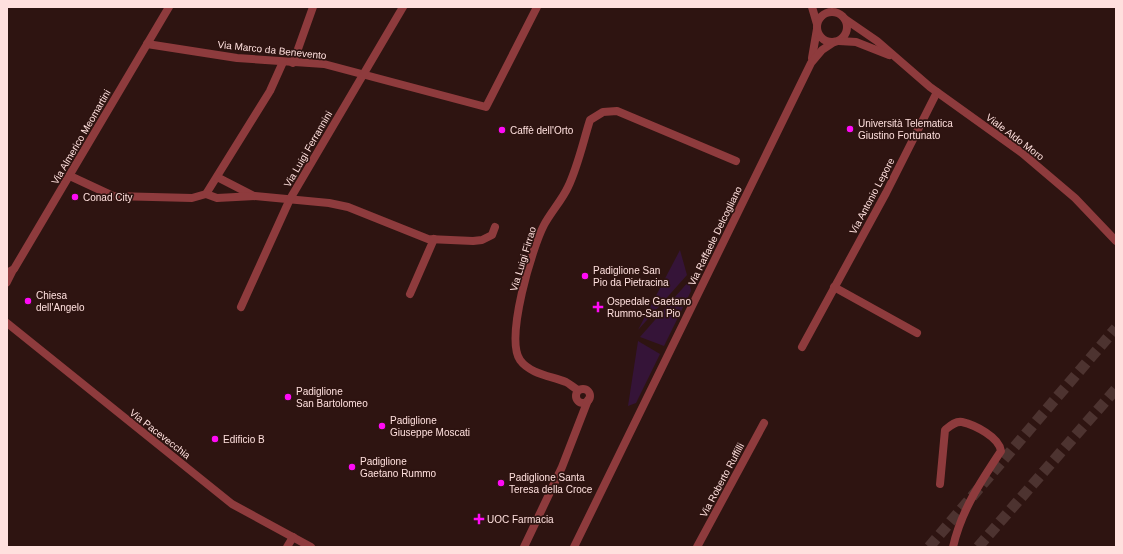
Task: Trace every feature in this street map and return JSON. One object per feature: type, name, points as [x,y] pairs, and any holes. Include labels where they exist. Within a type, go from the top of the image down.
[{"type":"street","name":"Via Almerico Meomartini","points":[[11,271],[70,176],[170,7]]},
{"type":"street","points":[[293,63],[312,7]]},
{"type":"street","name":"Via Luigi Ferrannini","points":[[241,307],[290,199],[403,7]]},
{"type":"street","name":"Via Marco da Benevento","points":[[147,44],[237,58],[324,64],[486,107],[537,7]]},
{"type":"street","name":"Viale Aldo Moro","points":[[812,7],[821,38],[829,42],[849,40],[861,43],[895,58]]},
{"type":"street","name":"Viale Aldo Moro","points":[[833,7],[843,17],[877,41],[895,58],[937,92],[1022,153],[1075,198],[1116,240]]},
{"type":"street","points":[[817,26],[823,16],[827,13],[837,13],[843,17],[847,24],[846,34],[837,42]]},
{"type":"street","name":"Via Raffaele Delcogliano","points":[[811,63],[817,26]]},
{"type":"street","name":"Via Raffaele Delcogliano","points":[[574,547],[811,63],[822,50],[837,42]]},
{"type":"street","points":[[206,194],[270,91],[283,62]]},
{"type":"street","name":"Via Antonio Lepore","points":[[802,347],[886,193],[937,92]]},
{"type":"street","name":"Via Luigi Firrao","points":[[524,547],[562,467],[590,396],[587,390],[578,390],[567,382],[542,374],[523,363],[519,358],[515,339],[517,319],[535,248],[544,225],[568,188],[590,120],[603,112],[617,111],[736,161]]},
{"type":"street","points":[[70,176],[113,196],[192,198],[206,194],[217,198],[255,196],[329,203],[348,207],[428,239],[482,240],[492,236],[495,227]]},
{"type":"street","points":[[217,177],[255,196]]},
{"type":"street","points":[[410,294],[434,239]]},
{"type":"street","points":[[7,283],[11,271]]},
{"type":"street","points":[[834,287],[917,333]]},
{"type":"street","name":"Via Pacevecchia","points":[[7,323],[232,504],[311,547]]},
{"type":"street","points":[[940,484],[945,430],[953,424],[961,422],[990,435],[1000,444],[1001,451],[982,481],[960,521],[953,547]]},
{"type":"street","name":"Via Roberto Ruffilli","points":[[697,547],[764,423]]},
{"type":"street","points":[[287,547],[293,537]]},
{"type":"shaded area","points":[[680,250],[687,275],[638,330]]},
{"type":"shaded area","points":[[689,281],[691,291],[664,346],[640,337]]},
{"type":"shaded area","points":[[638,341],[660,354],[636,403],[628,406]]},
{"type":"tunnel","points":[[929,547],[1116,328]]},
{"type":"tunnel","points":[[978,547],[1116,389]]},
{"type":"place","name":"Università Telematica Giustino Fortunato","points":[[850,129]]},
{"type":"place","name":"Caffè dell'Orto","points":[[502,130]]},
{"type":"place","name":"Conad City","points":[[75,197]]},
{"type":"place","name":"Padiglione San Pio da Pietracina","points":[[585,276]]},
{"type":"place","name":"Chiesa dell'Angelo","points":[[28,301]]},
{"type":"place","name":"Ospedale Gaetano Rummo-San Pio","points":[[598,307]]},
{"type":"place","name":"Padiglione San Bartolomeo","points":[[288,397]]},
{"type":"place","name":"Padiglione Giuseppe Moscati","points":[[382,426]]},
{"type":"place","name":"Edificio B","points":[[215,439]]},
{"type":"place","name":"Padiglione Gaetano Rummo","points":[[352,467]]},
{"type":"place","name":"Padiglione Santa Teresa della Croce","points":[[501,483]]},
{"type":"place","name":"UOC Farmacia","points":[[479,519]]}]
